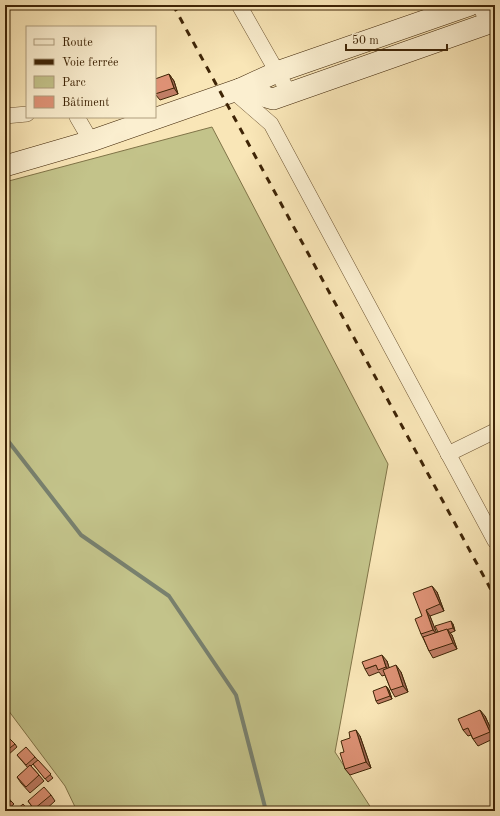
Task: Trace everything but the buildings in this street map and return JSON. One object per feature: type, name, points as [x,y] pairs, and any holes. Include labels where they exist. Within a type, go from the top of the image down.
[{"type":"street","points":[[239,5],[289,93]]},
{"type":"street","points":[[156,118],[236,90],[277,72],[470,5]]},
{"type":"street","points":[[236,90],[273,99],[492,22],[478,5]]},
{"type":"street","points":[[236,90],[271,124],[495,541]]},
{"type":"street","points":[[5,116],[26,114]]},
{"type":"street","points":[[78,118],[91,140]]},
{"type":"street","points":[[5,166],[91,140],[155,118]]},
{"type":"street","points":[[448,454],[495,431]]},
{"type":"green space","points":[[212,127],[388,464],[335,752],[373,811],[77,811],[65,786],[5,706],[5,182]]},
{"type":"waterway","points":[[5,437],[81,535],[169,596],[236,695],[266,811]]},
{"type":"railway","points":[[173,5],[495,597]]}]
